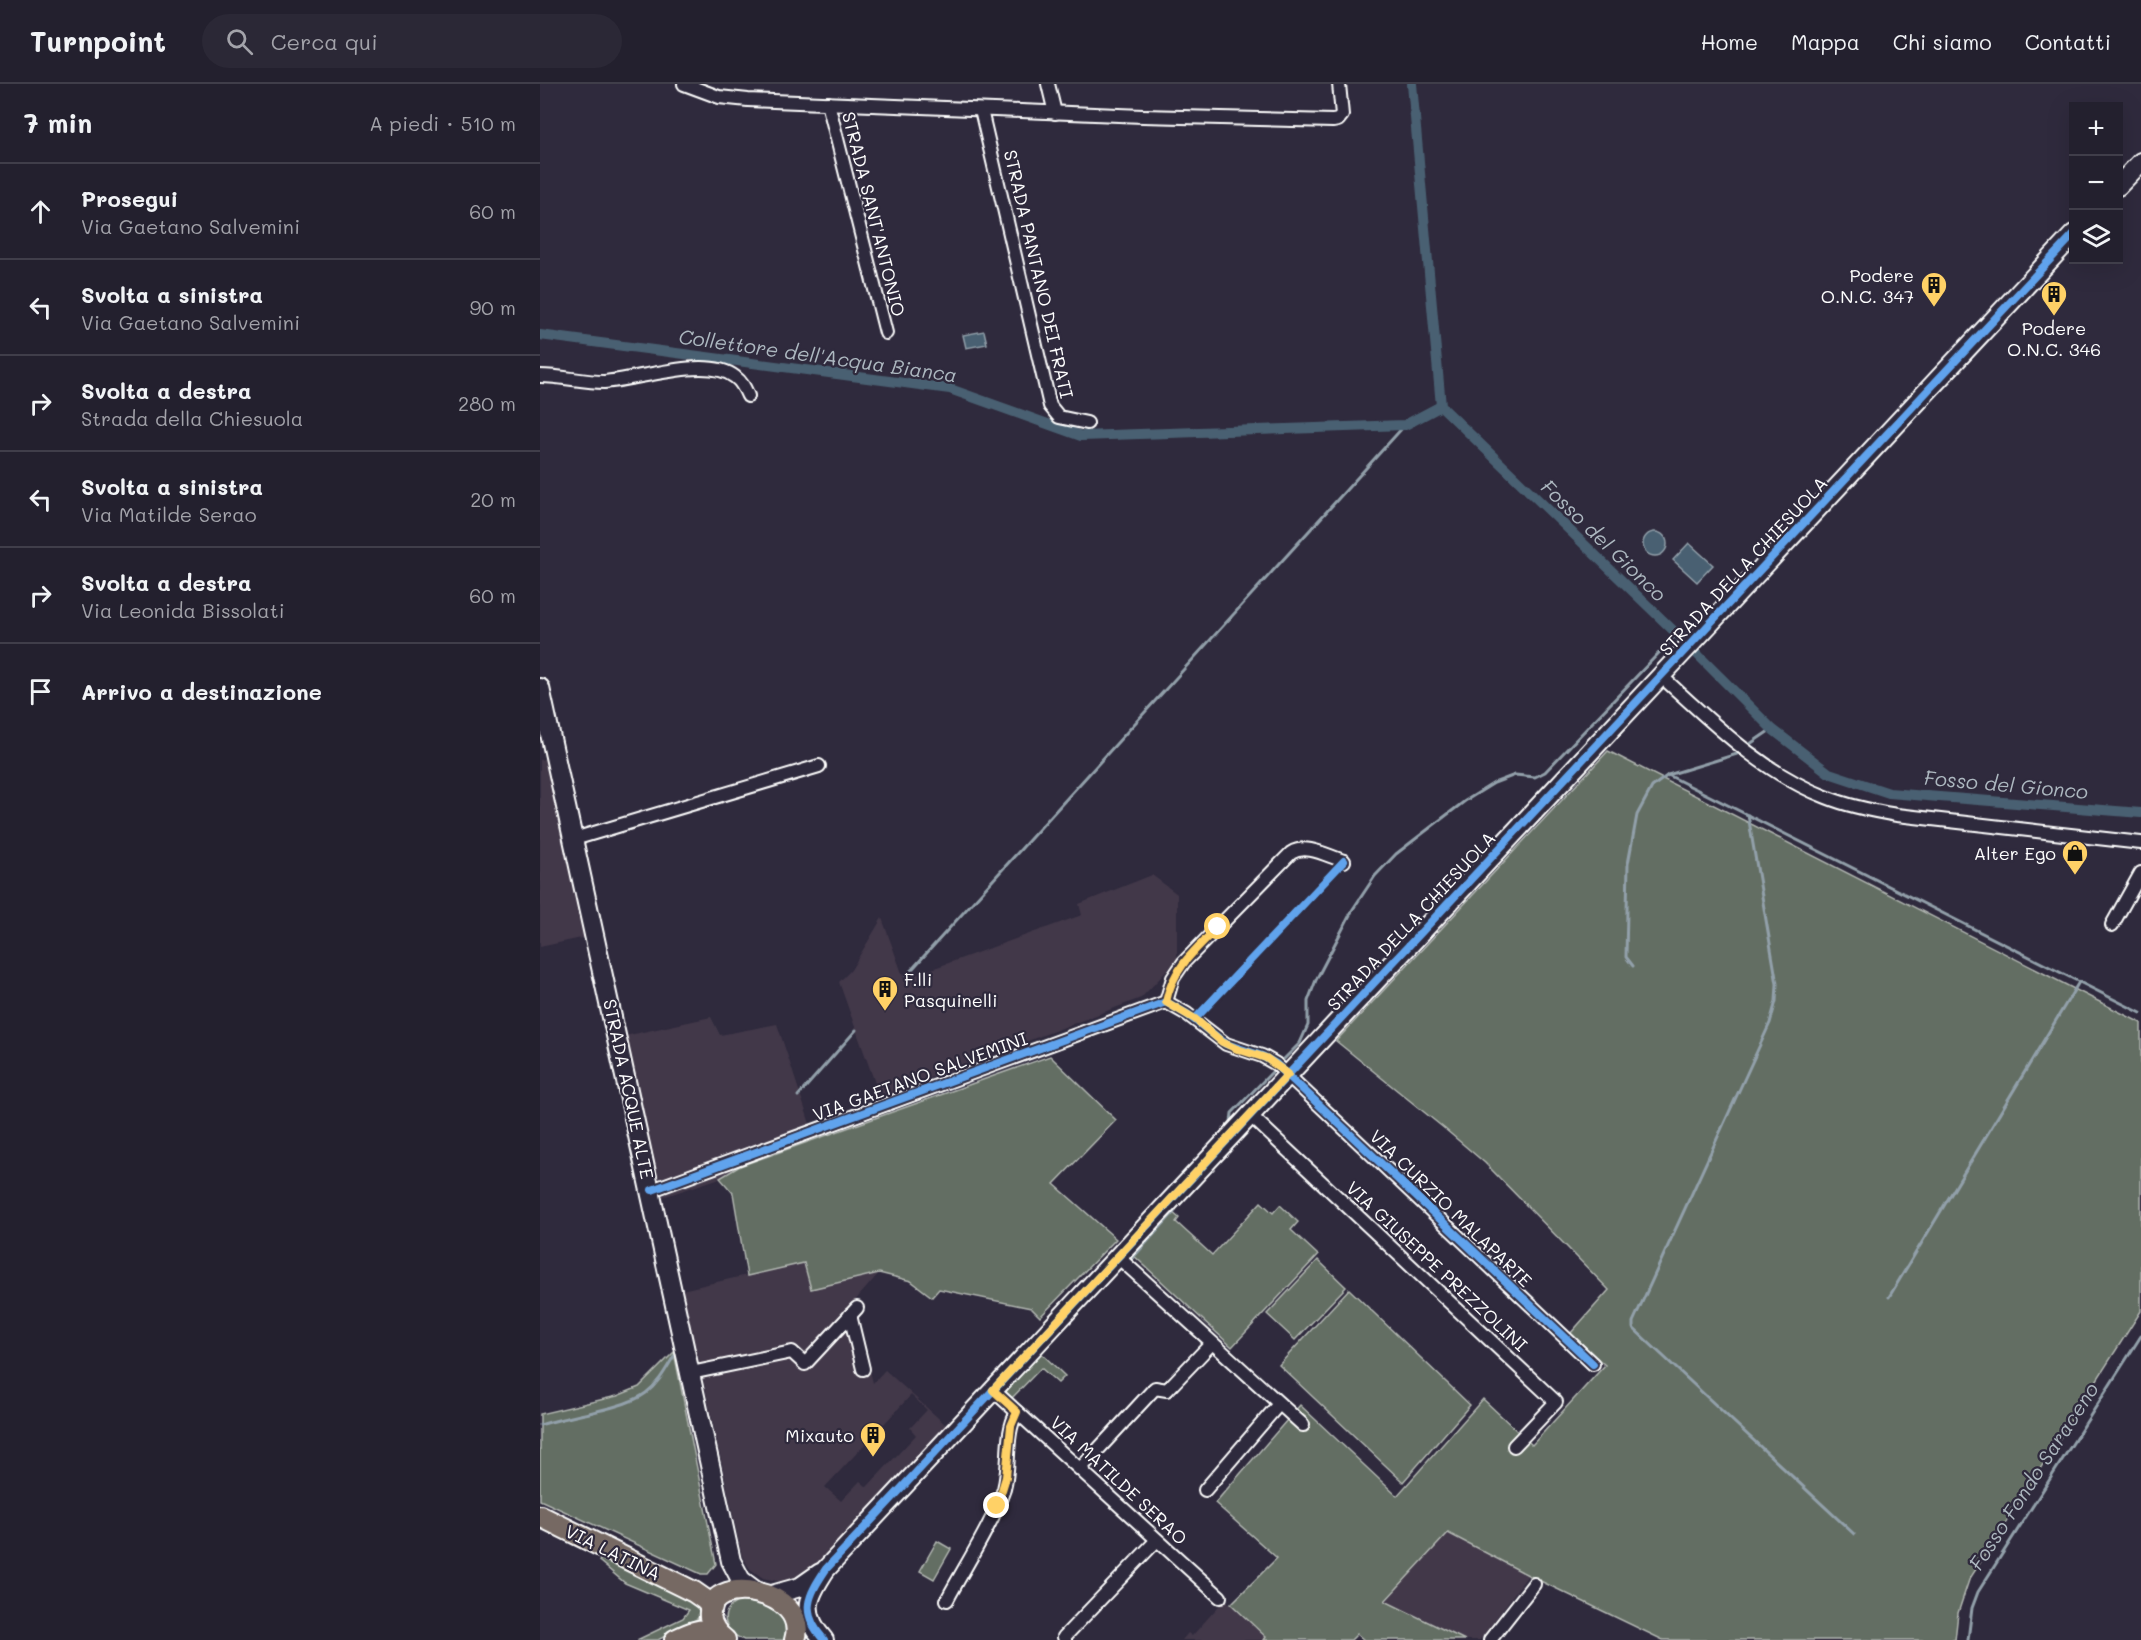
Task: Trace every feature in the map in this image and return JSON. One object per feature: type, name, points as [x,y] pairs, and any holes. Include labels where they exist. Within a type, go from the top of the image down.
[{"type":"main road","name":"VIA LATINA","points":[[540,1516],[686,1589],[704,1599],[719,1614]]},
{"type":"main road","points":[[679,1638],[719,1614],[763,1594],[789,1610],[799,1633]]},
{"type":"street","points":[[684,84],[707,93],[733,99],[1054,113],[1333,121],[1340,118],[1342,112],[1339,84]]},
{"type":"street","points":[[1048,84],[1054,113]]},
{"type":"street","name":"STRADA SANT'ANTONIO","points":[[828,104],[886,333]]},
{"type":"street","name":"STRADA PANTANO DEI FRATI","points":[[981,110],[1050,406],[1059,417],[1087,423]]},
{"type":"street","points":[[2123,181],[2141,162]]},
{"type":"street","name":"STRADA DELLA CHIESUOLA","points":[[799,1633],[810,1593],[826,1569],[2069,238]]},
{"type":"street","points":[[540,376],[603,382],[680,369],[716,369],[737,378],[748,396]]},
{"type":"street","points":[[1661,676],[1746,752],[1805,788],[1829,798],[1867,809],[1904,816],[2141,843]]},
{"type":"street","name":"STRADA ACQUE ALTE","points":[[540,688],[652,1190],[731,1561],[731,1581],[719,1614]]},
{"type":"street","points":[[574,839],[819,766]]},
{"type":"street","points":[[1288,1074],[1266,1058],[1222,1042],[1195,1019],[1166,1002],[1173,978],[1180,966],[1291,853],[1298,849],[1306,849],[1344,861]]},
{"type":"street","points":[[2112,926],[2141,873]]},
{"type":"street","name":"VIA GAETANO SALVEMINI","points":[[652,1190],[1166,1002]]},
{"type":"street","name":"VIA CURZIO MALAPARTE","points":[[1288,1074],[1593,1364]]},
{"type":"street","name":"VIA GIUSEPPE PREZZOLINI","points":[[1250,1115],[1556,1402],[1514,1446]]},
{"type":"street","points":[[1118,1257],[1303,1425]]},
{"type":"street","points":[[691,1373],[792,1352],[805,1364],[854,1312],[863,1369]]},
{"type":"street","points":[[1080,1469],[1155,1389],[1167,1390],[1212,1342]]},
{"type":"street","name":"VIA MATILDE SERAO","points":[[993,1390],[1220,1598]]},
{"type":"street","points":[[1205,1490],[1279,1404]]},
{"type":"street","points":[[947,1600],[997,1506],[1006,1477],[1011,1426],[1017,1412]]},
{"type":"street","points":[[1065,1640],[1064,1637],[1157,1540]]},
{"type":"street","name":"STRADA ACQUE ALTE","points":[[731,1561],[741,1580],[763,1594]]},
{"type":"street","name":"STRADA DELLA CHIESUOLA","points":[[763,1594],[800,1587],[826,1569]]},
{"type":"street","points":[[1490,1640],[1534,1584]]},
{"type":"street","points":[[810,1593],[809,1616],[816,1631],[824,1640]]},
{"type":"shaded area","points":[[548,758],[586,937],[540,947],[540,760]]},
{"type":"shaded area","points":[[1152,875],[1177,894],[1177,960],[1141,998],[880,1097],[839,982],[851,970],[882,918],[904,979],[1082,915],[1079,904]]},
{"type":"shaded area","points":[[711,1017],[720,1035],[777,1024],[815,1139],[740,1166],[720,1178],[663,1197],[682,1290],[804,1262],[811,1289],[879,1273],[853,1303],[873,1383],[885,1370],[947,1426],[812,1569],[797,1578],[781,1582],[763,1578],[750,1569],[742,1556],[696,1347],[674,1352],[607,1040]],"holes":[[[911,1395],[927,1410],[910,1428],[916,1435],[867,1487],[860,1481],[841,1501],[825,1487]]]},
{"type":"shaded area","points":[[1448,1533],[1528,1575],[1480,1640],[1465,1640],[1385,1601]]},
{"type":"shaded area","points":[[1225,1599],[1266,1637],[1264,1640],[1182,1640],[1188,1633],[1192,1636]]},
{"type":"green space","points":[[1608,751],[2141,1023],[2141,1311],[1969,1580],[1958,1613],[1955,1640],[1663,1640],[1528,1575],[1448,1533],[1385,1601],[1465,1640],[1364,1640],[1357,1634],[1351,1640],[1264,1640],[1266,1637],[1231,1604],[1277,1558],[1215,1503],[1300,1405],[1397,1496],[1483,1399],[1532,1445],[1605,1365],[1570,1334],[1609,1290],[1485,1163],[1336,1041]]},
{"type":"green space","points":[[1050,1056],[1116,1120],[1054,1184],[1116,1239],[1040,1317],[1031,1308],[939,1289],[932,1297],[911,1281],[879,1273],[811,1289],[804,1263],[747,1276],[733,1193],[720,1178],[740,1166]]},
{"type":"green space","points":[[1261,1202],[1273,1213],[1280,1205],[1298,1222],[1291,1230],[1318,1255],[1232,1347],[1131,1253],[1170,1210],[1179,1218],[1176,1222],[1212,1255]]},
{"type":"green space","points":[[1318,1260],[1346,1287],[1295,1340],[1267,1314]]},
{"type":"green space","points":[[1349,1289],[1470,1405],[1403,1482],[1279,1365]]},
{"type":"green space","points":[[674,1352],[716,1564],[708,1574],[701,1574],[540,1500],[540,1414],[617,1396],[639,1387]]},
{"type":"green space","points":[[1040,1352],[1065,1376],[1058,1383],[1041,1368],[1011,1399],[1002,1391]]},
{"type":"green space","points":[[937,1541],[951,1549],[934,1579],[920,1571]]},
{"type":"green space","points":[[604,1554],[702,1604],[702,1612],[697,1619],[658,1640],[637,1640],[683,1618],[689,1610],[625,1583],[599,1561]]},
{"type":"green space","points":[[742,1600],[771,1604],[789,1619],[787,1640],[744,1640],[731,1631],[725,1620],[726,1614],[734,1604]]},
{"type":"water","points":[[984,331],[987,344],[966,348],[963,335]]},
{"type":"water","points":[[1655,532],[1664,535],[1667,544],[1664,553],[1655,556],[1646,553],[1643,544],[1646,535]]},
{"type":"water","points":[[1689,543],[1713,565],[1697,582],[1673,560]]},
{"type":"waterway","name":"Fosso del Gionco","points":[[1412,84],[1441,406],[1772,729],[1829,773],[1889,793],[2141,813]]},
{"type":"waterway","name":"Collettore dell'Acqua Bianca","points":[[540,335],[950,389],[1081,436],[1405,425],[1441,406]]},
{"type":"waterway","points":[[906,976],[1405,425]]},
{"type":"waterway","points":[[1284,1059],[1300,1043],[1308,1025],[1308,1001],[1316,980],[1353,909],[1375,876],[1396,854],[1465,801],[1494,783],[1515,775],[1535,777],[1545,772],[1677,634]]},
{"type":"waterway","points":[[1747,746],[1772,729]]},
{"type":"waterway","points":[[1633,966],[1626,957],[1628,864],[1637,815],[1652,787],[1668,775],[1737,754]]},
{"type":"waterway","points":[[1668,775],[2141,1013]]},
{"type":"waterway","points":[[1748,815],[1777,984],[1776,1001],[1770,1023],[1633,1322],[1633,1328],[1854,1534]]},
{"type":"waterway","points":[[1889,1297],[2079,982]]},
{"type":"waterway","points":[[798,1096],[856,1030]]},
{"type":"waterway","points":[[1231,1122],[1232,1113],[1272,1072]]},
{"type":"waterway","points":[[1129,1262],[1175,1211]]},
{"type":"waterway","name":"Fosso Fondo Saraceno","points":[[1968,1640],[1972,1608],[1978,1592],[2141,1336]]},
{"type":"waterway","points":[[540,1425],[637,1399],[655,1385],[674,1356]]},
{"type":"cycle path","points":[[824,1640],[811,1621],[809,1604],[826,1569],[2069,239]]},
{"type":"cycle path","points":[[1195,1019],[1344,861]]},
{"type":"cycle path","points":[[652,1190],[1166,1002],[1187,1014],[1226,1044],[1262,1056],[1276,1064],[1593,1364]]},
{"type":"place","name":"Podere O.N.C. 347","points":[[1934,308]]},
{"type":"place","name":"Podere O.N.C. 346","points":[[2054,317]]},
{"type":"place","name":"Alter Ego","points":[[2075,876]]},
{"type":"place","name":"F.lli Pasquinelli","points":[[885,1012]]},
{"type":"place","name":"Mixauto","points":[[873,1458]]},
{"type":"route","points":[[997,1506],[1004,1488],[1011,1426],[1017,1412],[993,1390],[1288,1074],[1266,1058],[1222,1042],[1195,1019],[1166,1002],[1173,978],[1180,966],[1218,927]]}]
